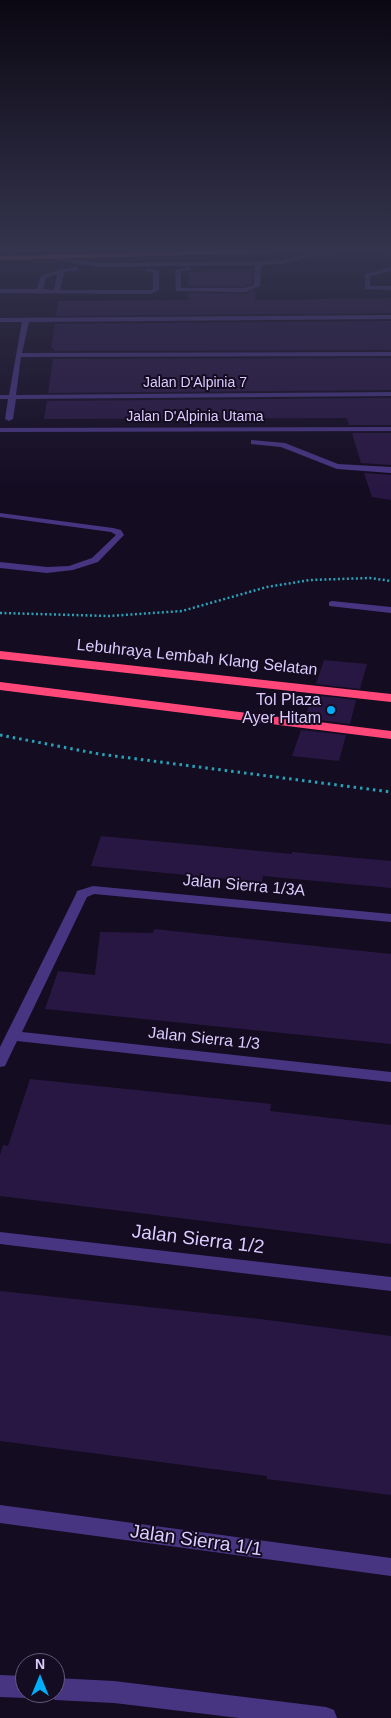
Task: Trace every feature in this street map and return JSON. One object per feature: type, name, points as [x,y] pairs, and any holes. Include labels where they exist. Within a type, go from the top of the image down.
[{"type":"highway","name":"Lebuhraya Lembah Klang Selatan","points":[[0,655],[391,698]]},
{"type":"highway","points":[[0,686],[391,735]]},
{"type":"street","points":[[9,419],[24,329]]},
{"type":"street","points":[[18,355],[391,354]]},
{"type":"street","name":"Jalan D'Alpinia 7","points":[[0,397],[391,394]]},
{"type":"street","name":"Jalan D'Alpinia Utama","points":[[0,430],[391,429]]},
{"type":"street","points":[[254,442],[282,445],[337,466],[391,470]]},
{"type":"street","name":"Jalan Sierra 1/3A","points":[[12,1036],[82,894],[93,890],[391,918]]},
{"type":"street","points":[[0,1062],[12,1036]]},
{"type":"street","name":"Jalan Sierra 1/3","points":[[12,1036],[391,1077]]},
{"type":"street","name":"Jalan Sierra 1/2","points":[[0,1238],[391,1284]]},
{"type":"street","name":"Jalan Sierra 1/1","points":[[0,1514],[391,1567]]},
{"type":"street","points":[[0,1686],[15,1687]]},
{"type":"street","points":[[65,1690],[114,1692],[326,1718]]},
{"type":"lane","points":[[0,515],[113,530],[120,535],[95,560],[70,568],[47,570],[0,564]]},
{"type":"lane","points":[[332,604],[391,610]]},
{"type":"path","points":[[0,613],[109,616],[173,612],[267,588],[310,580],[370,578],[391,581]]},
{"type":"path","points":[[0,735],[99,754],[391,792]]},
{"type":"building","points":[[54,329],[391,329],[391,350],[54,351],[54,348],[51,348]]},
{"type":"building","points":[[391,358],[391,390],[48,393],[53,359]]},
{"type":"building","points":[[391,398],[391,425],[349,425],[347,418],[44,419],[47,401]]},
{"type":"building","points":[[352,433],[391,433],[391,465],[361,463]]},
{"type":"building","points":[[364,473],[391,475],[391,500],[372,497]]},
{"type":"building","points":[[324,660],[367,664],[360,689],[316,684]]},
{"type":"building","points":[[312,695],[356,700],[350,724],[305,718]]},
{"type":"building","points":[[301,730],[346,735],[339,761],[292,756]]},
{"type":"building","points":[[101,836],[292,854],[292,852],[391,861],[391,888],[263,876],[262,882],[91,866]]},
{"type":"building","points":[[154,929],[391,954],[391,1044],[45,1009],[58,971],[95,975],[100,932],[153,933]]},
{"type":"building","points":[[30,1079],[271,1104],[270,1111],[391,1125],[391,1244],[0,1196],[0,1155],[3,1145],[8,1146]]},
{"type":"building","points":[[0,1291],[260,1319],[391,1336],[391,1495],[267,1479],[267,1476],[0,1441]]},
{"type":"place","name":"Tol Plaza Ayer Hitam","points":[[331,710]]}]
